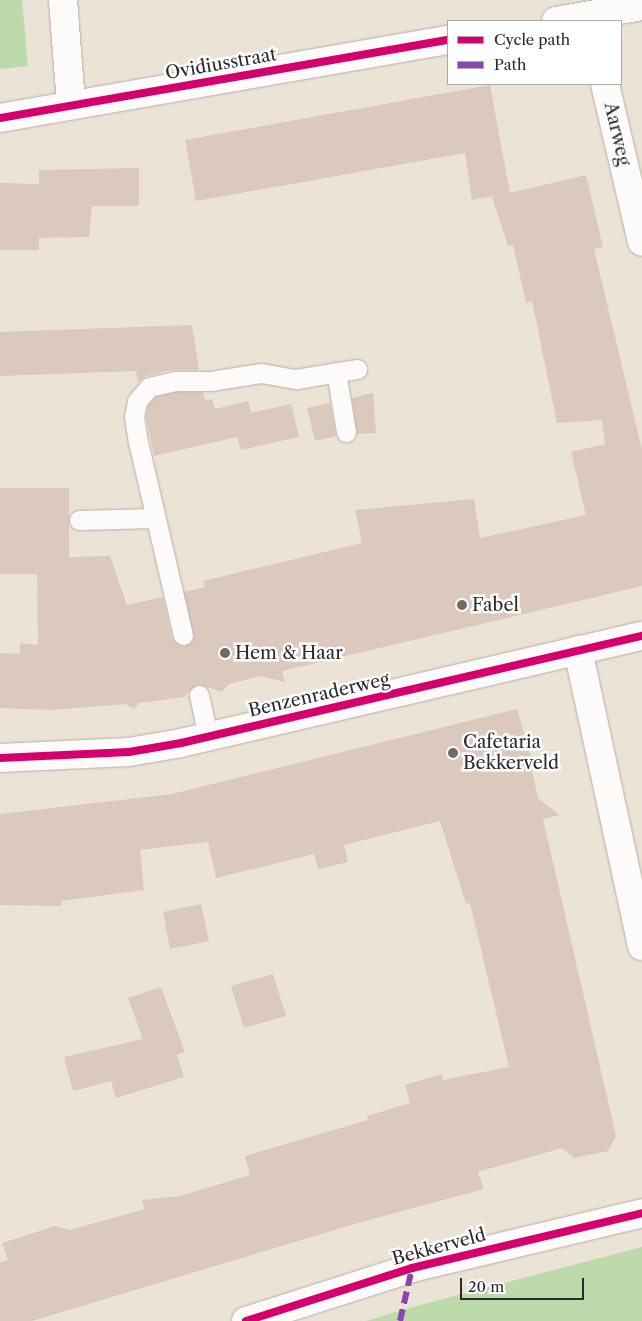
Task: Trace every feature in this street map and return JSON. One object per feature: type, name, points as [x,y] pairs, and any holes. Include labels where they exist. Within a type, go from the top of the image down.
[{"type":"street","points":[[63,0],[71,105]]},
{"type":"street","points":[[560,20],[589,12],[642,6]]},
{"type":"street","name":"Ovidiusstraat","points":[[0,118],[447,40]]},
{"type":"street","name":"Aarweg","points":[[605,85],[642,242]]},
{"type":"street","name":"Benzenraderweg","points":[[0,758],[129,752],[208,737],[642,636]]},
{"type":"street","points":[[578,650],[642,946]]},
{"type":"street","name":"Bekkerveld","points":[[246,1321],[412,1268],[642,1212]]},
{"type":"lane","points":[[182,635],[134,417],[137,401],[150,387],[174,382],[211,382],[261,373],[296,378],[357,369]]},
{"type":"lane","points":[[336,372],[346,432]]},
{"type":"lane","points":[[79,520],[155,518]]},
{"type":"lane","points":[[199,695],[208,737]]},
{"type":"green space","points":[[0,0],[22,0],[28,66],[0,69]]},
{"type":"green space","points":[[642,1247],[642,1321],[366,1321],[420,1305]]},
{"type":"building","points":[[490,85],[510,193],[472,200],[465,153],[196,201],[185,140]]},
{"type":"building","points":[[139,168],[139,206],[92,206],[89,237],[39,238],[39,250],[0,250],[0,183],[39,184],[39,170]]},
{"type":"building","points":[[586,175],[603,247],[594,249],[642,450],[642,586],[282,671],[285,682],[260,676],[229,684],[222,692],[197,684],[184,697],[139,703],[134,709],[125,704],[52,710],[0,708],[0,653],[20,654],[20,643],[38,645],[37,574],[0,574],[0,488],[69,488],[69,557],[110,556],[127,605],[163,597],[172,638],[180,646],[190,644],[194,638],[184,592],[205,587],[203,581],[362,543],[355,510],[474,499],[480,538],[586,515],[571,452],[605,444],[602,420],[557,423],[532,301],[526,303],[513,245],[508,246],[492,197]]},
{"type":"building","points":[[192,325],[199,370],[171,370],[146,376],[138,382],[136,371],[0,376],[0,332]]},
{"type":"building","points":[[175,392],[203,392],[205,401],[212,399],[215,409],[248,401],[251,413],[291,404],[299,437],[241,450],[237,437],[154,456],[146,416],[148,406],[155,397]]},
{"type":"building","points":[[373,393],[376,433],[357,434],[352,398]]},
{"type":"building","points":[[330,403],[336,436],[315,441],[307,408]]},
{"type":"building","points":[[517,709],[533,764],[531,767],[538,798],[559,815],[543,819],[616,1136],[608,1151],[574,1158],[562,1148],[478,1172],[484,1189],[358,1223],[32,1321],[0,1321],[0,1262],[8,1260],[2,1243],[55,1226],[70,1230],[145,1209],[142,1200],[180,1196],[250,1175],[245,1156],[368,1120],[367,1116],[410,1103],[405,1085],[442,1074],[443,1080],[509,1067],[470,903],[466,904],[440,821],[344,845],[348,862],[318,869],[314,854],[216,878],[208,842],[140,850],[144,890],[61,901],[61,906],[0,905],[0,814],[172,794]]},
{"type":"building","points":[[201,904],[209,941],[170,949],[163,912]]},
{"type":"building","points":[[273,974],[286,1016],[244,1028],[231,986]]},
{"type":"building","points":[[161,987],[185,1052],[177,1055],[184,1077],[116,1098],[111,1081],[73,1091],[64,1057],[143,1039],[128,998]]},
{"type":"marked path","points":[[400,1321],[412,1268]]},
{"type":"cycle path","points":[[0,118],[447,40]]},
{"type":"cycle path","points":[[0,758],[129,752],[181,743],[642,636]]},
{"type":"cycle path","points":[[246,1321],[412,1268],[642,1213]]},
{"type":"place","name":"Fabel","points":[[462,605]]},
{"type":"place","name":"Hem & Haar","points":[[225,653]]},
{"type":"place","name":"Cafetaria Bekkerveld","points":[[453,753]]}]
